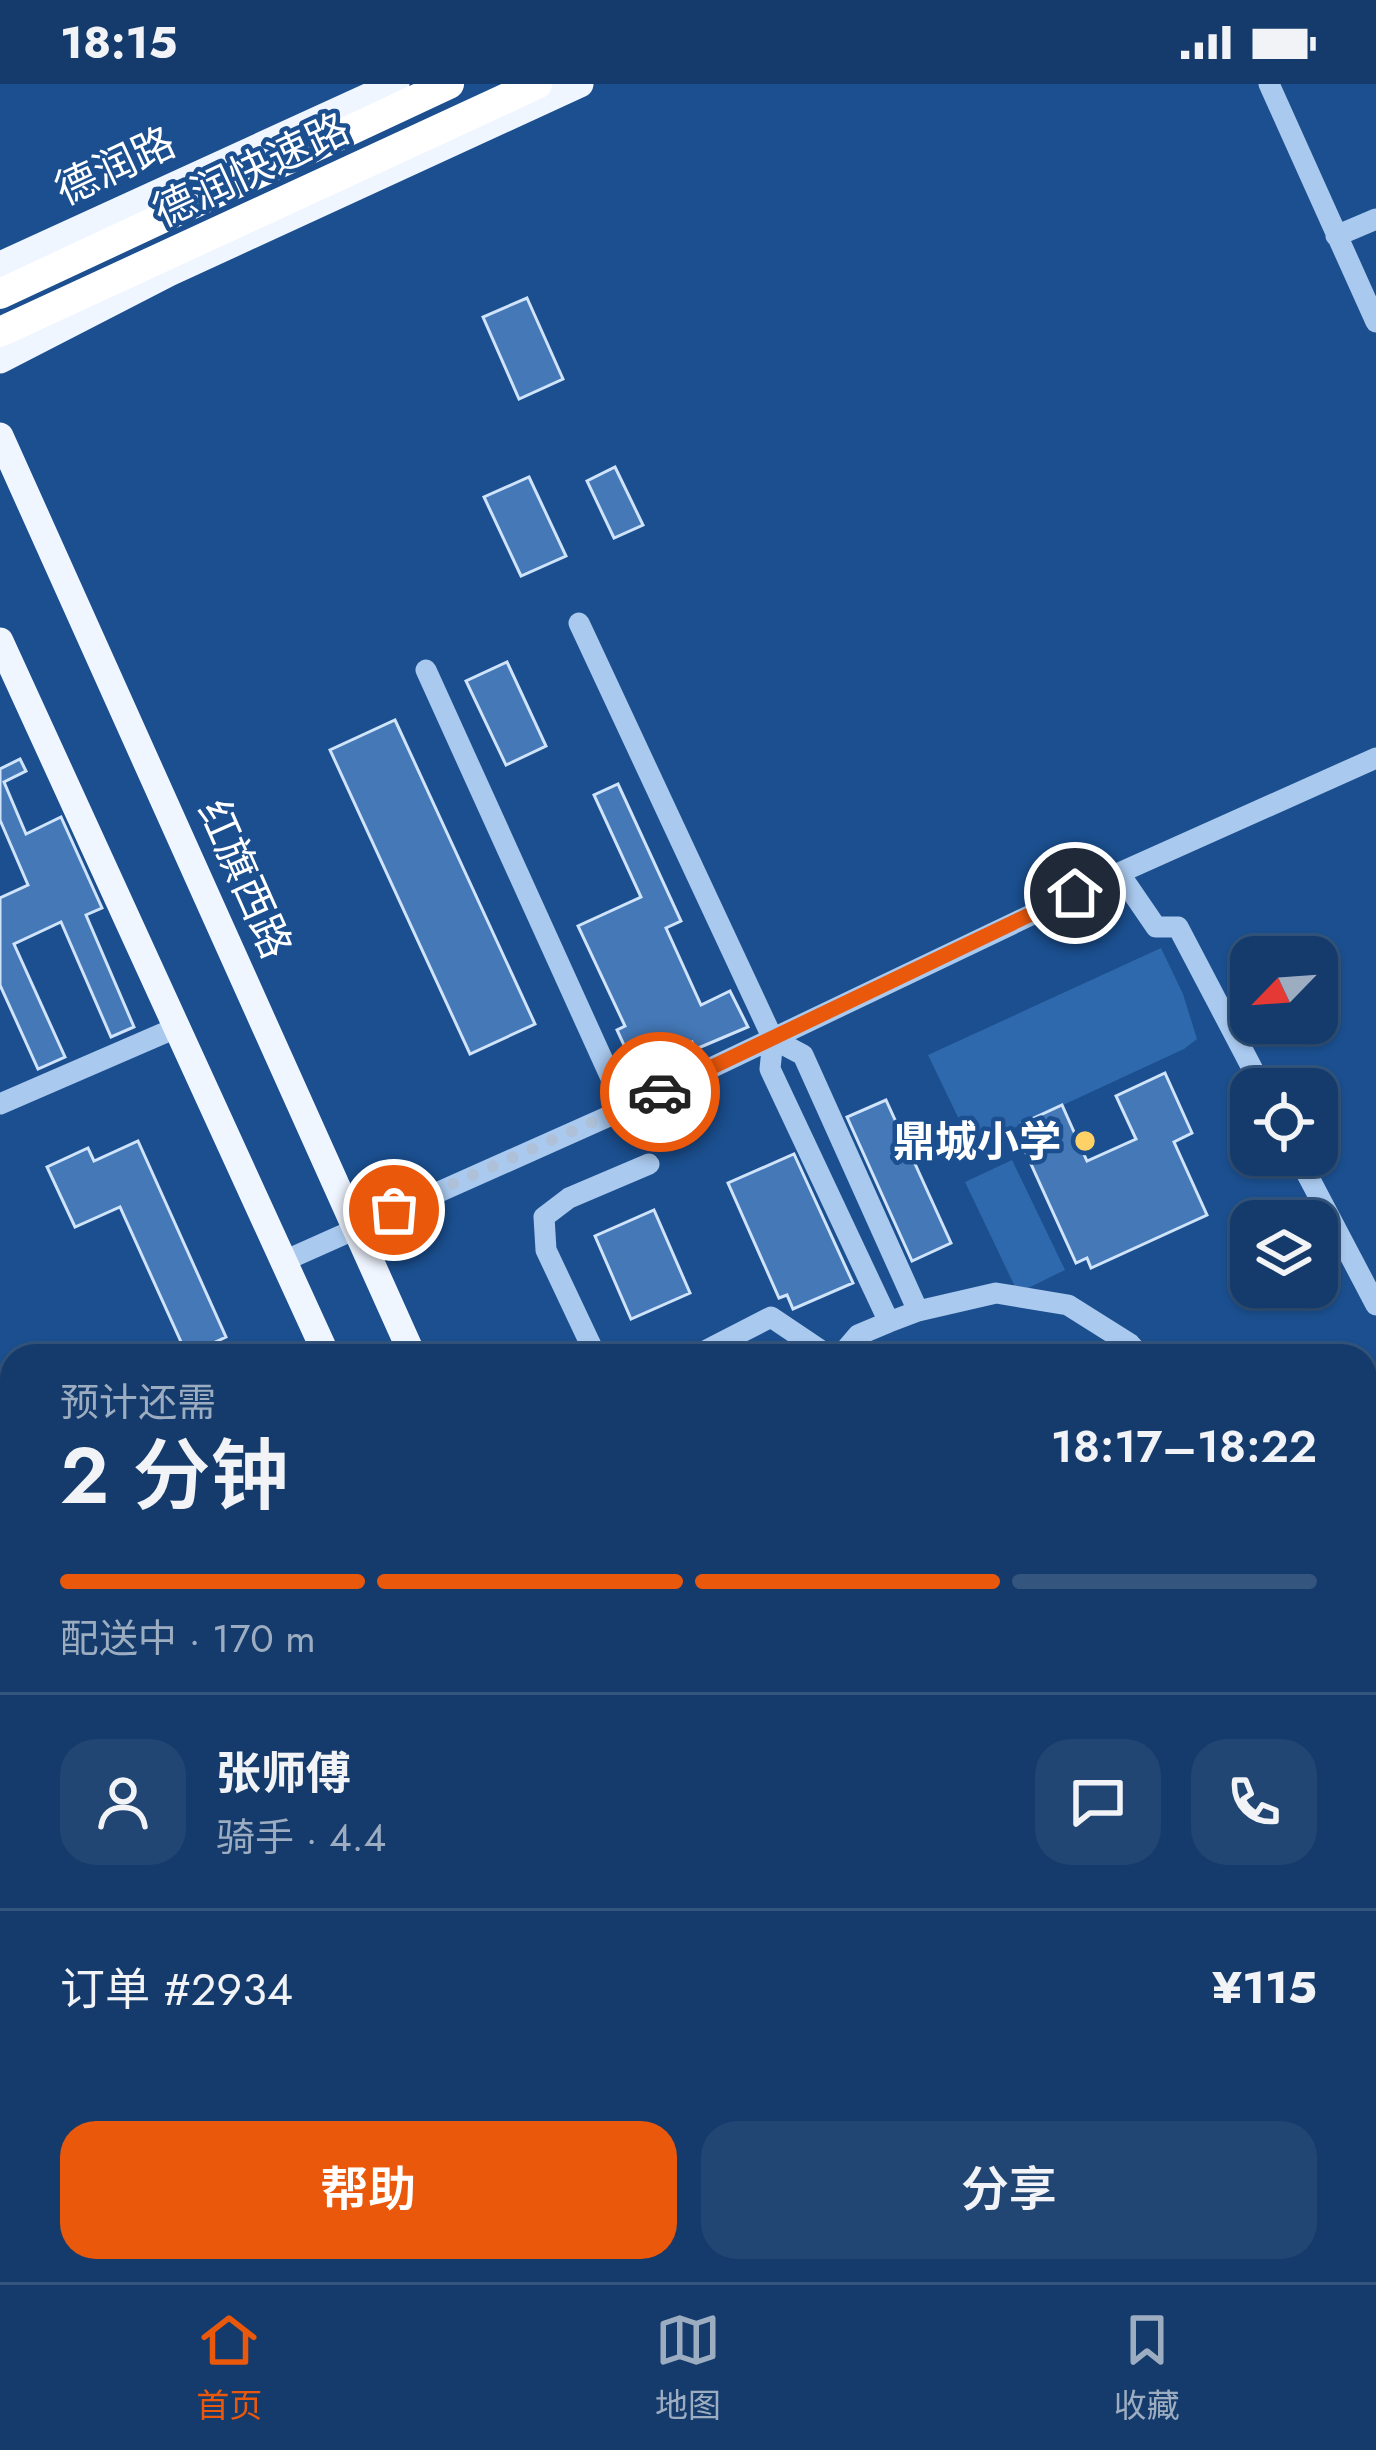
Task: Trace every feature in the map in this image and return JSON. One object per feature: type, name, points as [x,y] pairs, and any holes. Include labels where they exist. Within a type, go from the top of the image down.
[{"type":"highway","name":"德润快速路","points":[[0,293],[449,84]]},
{"type":"highway","name":"德润快速路","points":[[0,332],[537,84]]},
{"type":"main road","name":"德润路","points":[[0,265],[396,84]]},
{"type":"main road","points":[[0,360],[170,273],[580,84]]},
{"type":"main road","name":"红旗西路","points":[[0,436],[408,1344]]},
{"type":"main road","points":[[0,641],[322,1344]]},
{"type":"street","points":[[1269,84],[1376,322]]},
{"type":"street","points":[[1336,236],[1376,219]]},
{"type":"street","points":[[579,622],[773,1039],[770,1069],[889,1322]]},
{"type":"street","points":[[426,670],[625,1109]]},
{"type":"street","points":[[284,1261],[625,1109],[1118,873],[1376,758]]},
{"type":"street","points":[[1118,873],[1156,927],[1178,927],[1252,1068]]},
{"type":"street","points":[[0,1104],[164,1034]]},
{"type":"street","points":[[773,1039],[803,1055],[918,1311]]},
{"type":"street","points":[[590,1344],[546,1250],[544,1217],[569,1198],[649,1164]]},
{"type":"street","points":[[1309,1176],[1376,1305]]},
{"type":"street","points":[[850,1344],[858,1335],[918,1311],[996,1294],[1068,1305],[1130,1344]]},
{"type":"street","points":[[718,1344],[771,1317],[811,1344]]},
{"type":"shaded area","points":[[1161,948],[1197,1039],[979,1144],[969,1140],[928,1055]]},
{"type":"shaded area","points":[[1012,1160],[1065,1270],[1018,1293],[965,1182]]},
{"type":"building","points":[[527,298],[563,379],[519,399],[483,317]]},
{"type":"building","points":[[615,467],[643,525],[614,538],[587,481]]},
{"type":"building","points":[[529,477],[566,556],[521,576],[484,497]]},
{"type":"building","points":[[507,662],[546,746],[506,765],[466,681]]},
{"type":"building","points":[[395,720],[535,1024],[470,1054],[330,750]]},
{"type":"building","points":[[20,759],[26,771],[4,782],[26,834],[61,817],[102,908],[86,915],[134,1027],[111,1037],[61,922],[14,944],[65,1057],[38,1069],[0,985],[0,898],[28,885],[0,820],[0,769]]},
{"type":"building","points":[[618,784],[681,921],[666,928],[701,1005],[730,991],[748,1027],[696,1049],[692,1042],[635,1069],[617,1030],[625,1026],[578,926],[641,897],[594,795]]},
{"type":"building","points":[[1165,1073],[1192,1133],[1174,1142],[1207,1215],[1091,1268],[1087,1258],[1076,1263],[1026,1153],[1033,1150],[1021,1124],[1062,1105],[1087,1161],[1136,1139],[1116,1096]]},
{"type":"building","points":[[886,1100],[951,1243],[912,1261],[847,1117]]},
{"type":"building","points":[[138,1141],[226,1337],[211,1344],[182,1344],[120,1207],[75,1227],[47,1167],[88,1148],[94,1161]]},
{"type":"building","points":[[794,1154],[853,1283],[793,1309],[787,1295],[779,1298],[728,1183]]},
{"type":"building","points":[[654,1210],[690,1293],[631,1319],[595,1236]]},
{"type":"way so far","points":[[394,1210],[660,1092]]},
{"type":"place","name":"鼎城小学","points":[[1085,1141]]},
{"type":"route","points":[[660,1092],[1075,893]]}]
